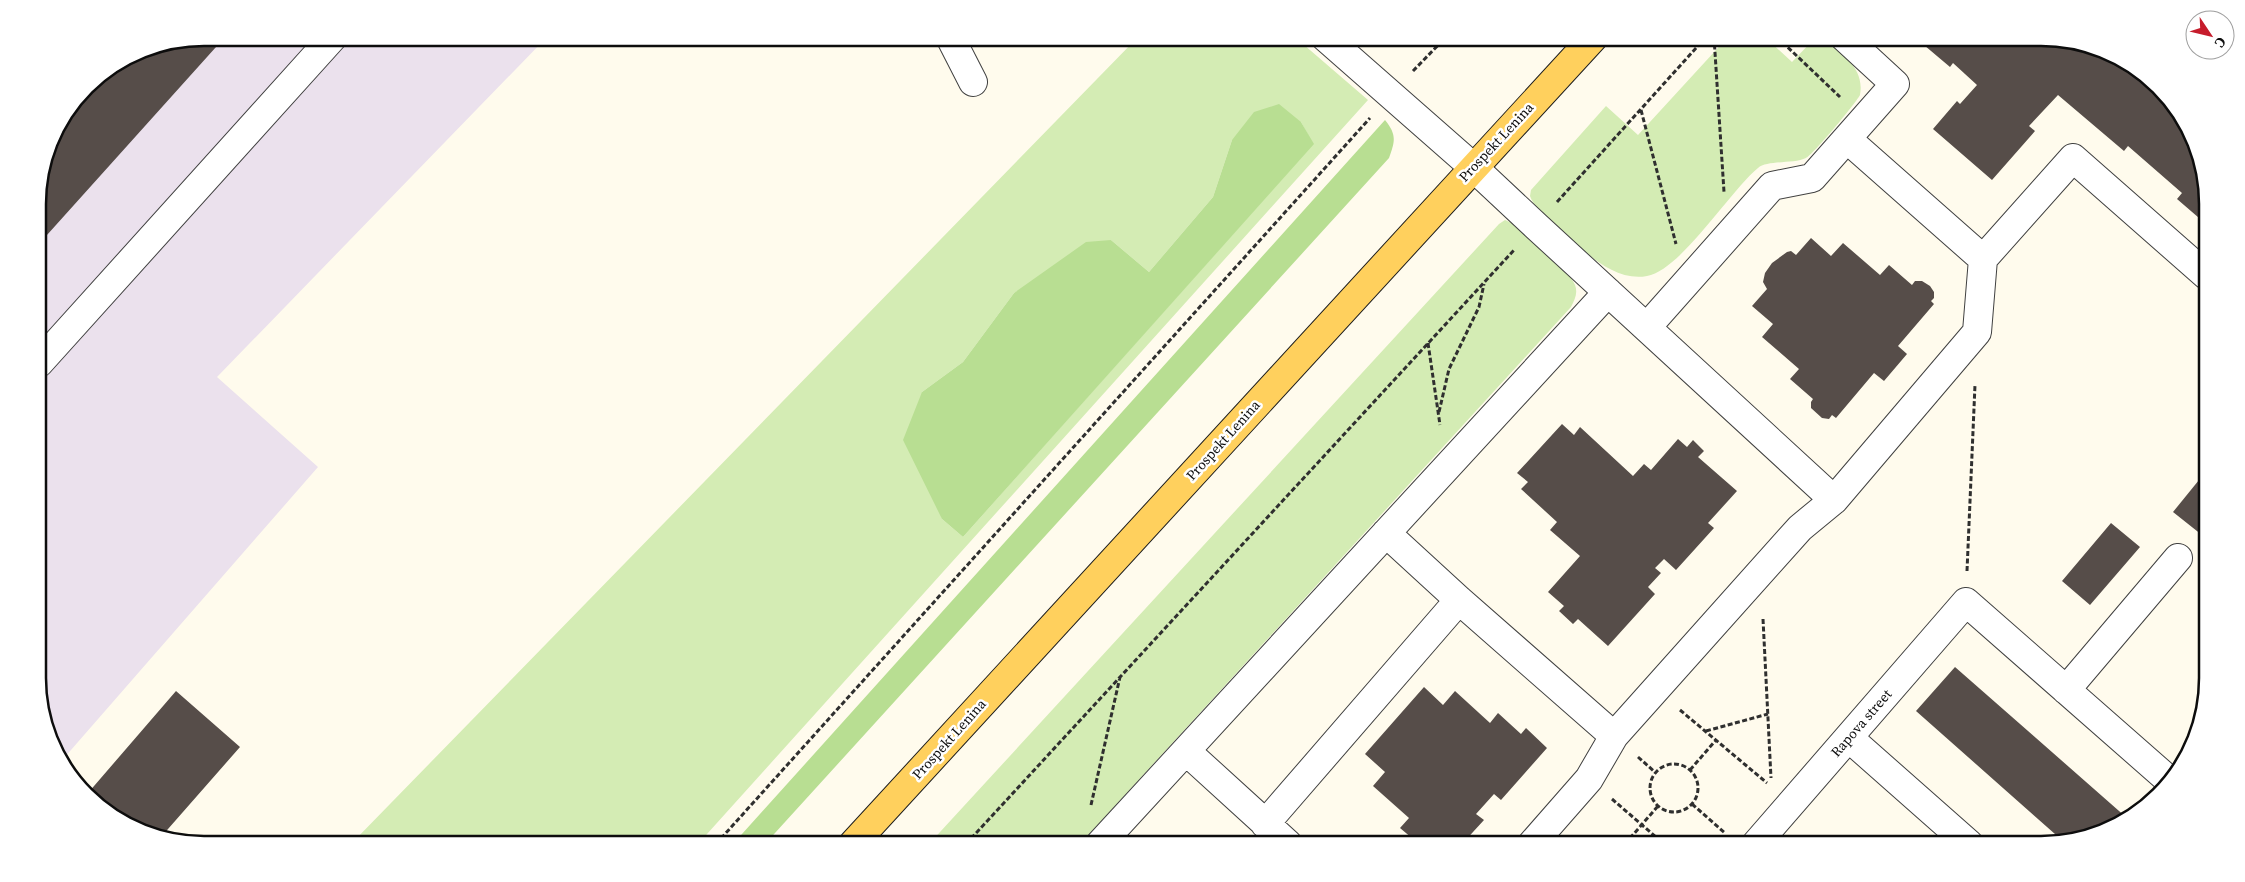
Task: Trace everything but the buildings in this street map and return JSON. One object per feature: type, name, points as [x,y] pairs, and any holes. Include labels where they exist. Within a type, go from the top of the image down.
[{"type":"main road","name":"Prospekt Lenina","points":[[864,836],[1473,166],[1586,46]]},
{"type":"street","points":[[47,355],[326,46]]},
{"type":"street","points":[[954,46],[973,82]]},
{"type":"street","points":[[1334,46],[1473,166],[1834,500]]},
{"type":"street","points":[[1647,327],[1772,186],[1812,178],[1895,84],[1853,46]]},
{"type":"street","points":[[1856,129],[1983,259]]},
{"type":"street","points":[[1540,835],[1589,779],[1614,736],[1800,528],[1834,500],[1977,332],[1983,259],[2073,158],[2199,269]]},
{"type":"street","points":[[1108,836],[1608,292]]},
{"type":"street","points":[[1386,532],[1614,736]]},
{"type":"street","points":[[2066,690],[2178,558]]},
{"type":"street","points":[[1266,824],[1460,600]]},
{"type":"street","points":[[1966,602],[2164,776]]},
{"type":"street","name":"Rapova street","points":[[1749,835],[1849,738],[1966,602]]},
{"type":"street","points":[[1849,738],[1959,835]]},
{"type":"street","points":[[1186,751],[1279,835]]},
{"type":"path","points":[[723,836],[1390,96],[1438,46]]},
{"type":"path","points":[[974,836],[1485,282],[1699,46]]},
{"type":"path","points":[[1715,46],[1727,237]]},
{"type":"path","points":[[1784,46],[1856,129]]},
{"type":"path","points":[[1640,110],[1686,283]]},
{"type":"path","points":[[1438,412],[1449,369],[1479,307],[1485,282]]},
{"type":"path","points":[[1428,342],[1446,468]]},
{"type":"path","points":[[1966,602],[1975,380]]},
{"type":"path","points":[[1656,689],[1771,787],[1763,618],[1738,597]]},
{"type":"path","points":[[1090,807],[1120,676]]},
{"type":"path","points":[[1705,731],[1768,714]]},
{"type":"path","points":[[1690,770],[1716,740]]},
{"type":"path","points":[[1672,764],[1690,770],[1696,778],[1698,787],[1697,796],[1692,804],[1684,810],[1675,812],[1658,806],[1650,790],[1656,773],[1664,766],[1672,764]]},
{"type":"path","points":[[1589,779],[1654,835]]},
{"type":"path","points":[[1692,804],[1735,835]]},
{"type":"path","points":[[1633,835],[1658,806]]},
{"type":"shaded area","points":[[204,46],[538,46],[217,377],[318,467],[67,755],[55,729],[49,709],[46,678],[47,194],[52,163],[67,125],[92,92],[116,73],[144,58],[173,49]]},
{"type":"green space","points":[[1129,46],[1305,46],[1368,100],[705,836],[359,836]],"holes":[[[1301,122],[1313,144],[963,537],[942,519],[922,392],[963,362],[1014,293],[1111,240],[1149,272],[1213,197],[1232,140]]]},
{"type":"green space","points":[[1720,46],[1775,46],[1792,62],[1807,46],[1833,46],[1856,69],[1861,85],[1860,95],[1834,129],[1810,155],[1801,160],[1768,164],[1758,168],[1746,179],[1675,260],[1660,271],[1638,277],[1619,273],[1602,265],[1559,230],[1538,209],[1530,196],[1531,190],[1606,106],[1638,135]]},
{"type":"green space","points":[[1279,104],[1301,122],[1314,144],[963,537],[942,519],[903,440],[922,392],[963,362],[1014,293],[1086,242],[1111,240],[1149,272],[1213,197],[1232,140],[1254,112]]},
{"type":"green space","points":[[1385,120],[1392,130],[1394,138],[1389,158],[773,836],[740,836]]},
{"type":"green space","points":[[1505,220],[1514,224],[1565,271],[1575,285],[1576,291],[1571,307],[1088,836],[937,836],[1499,224]]}]
